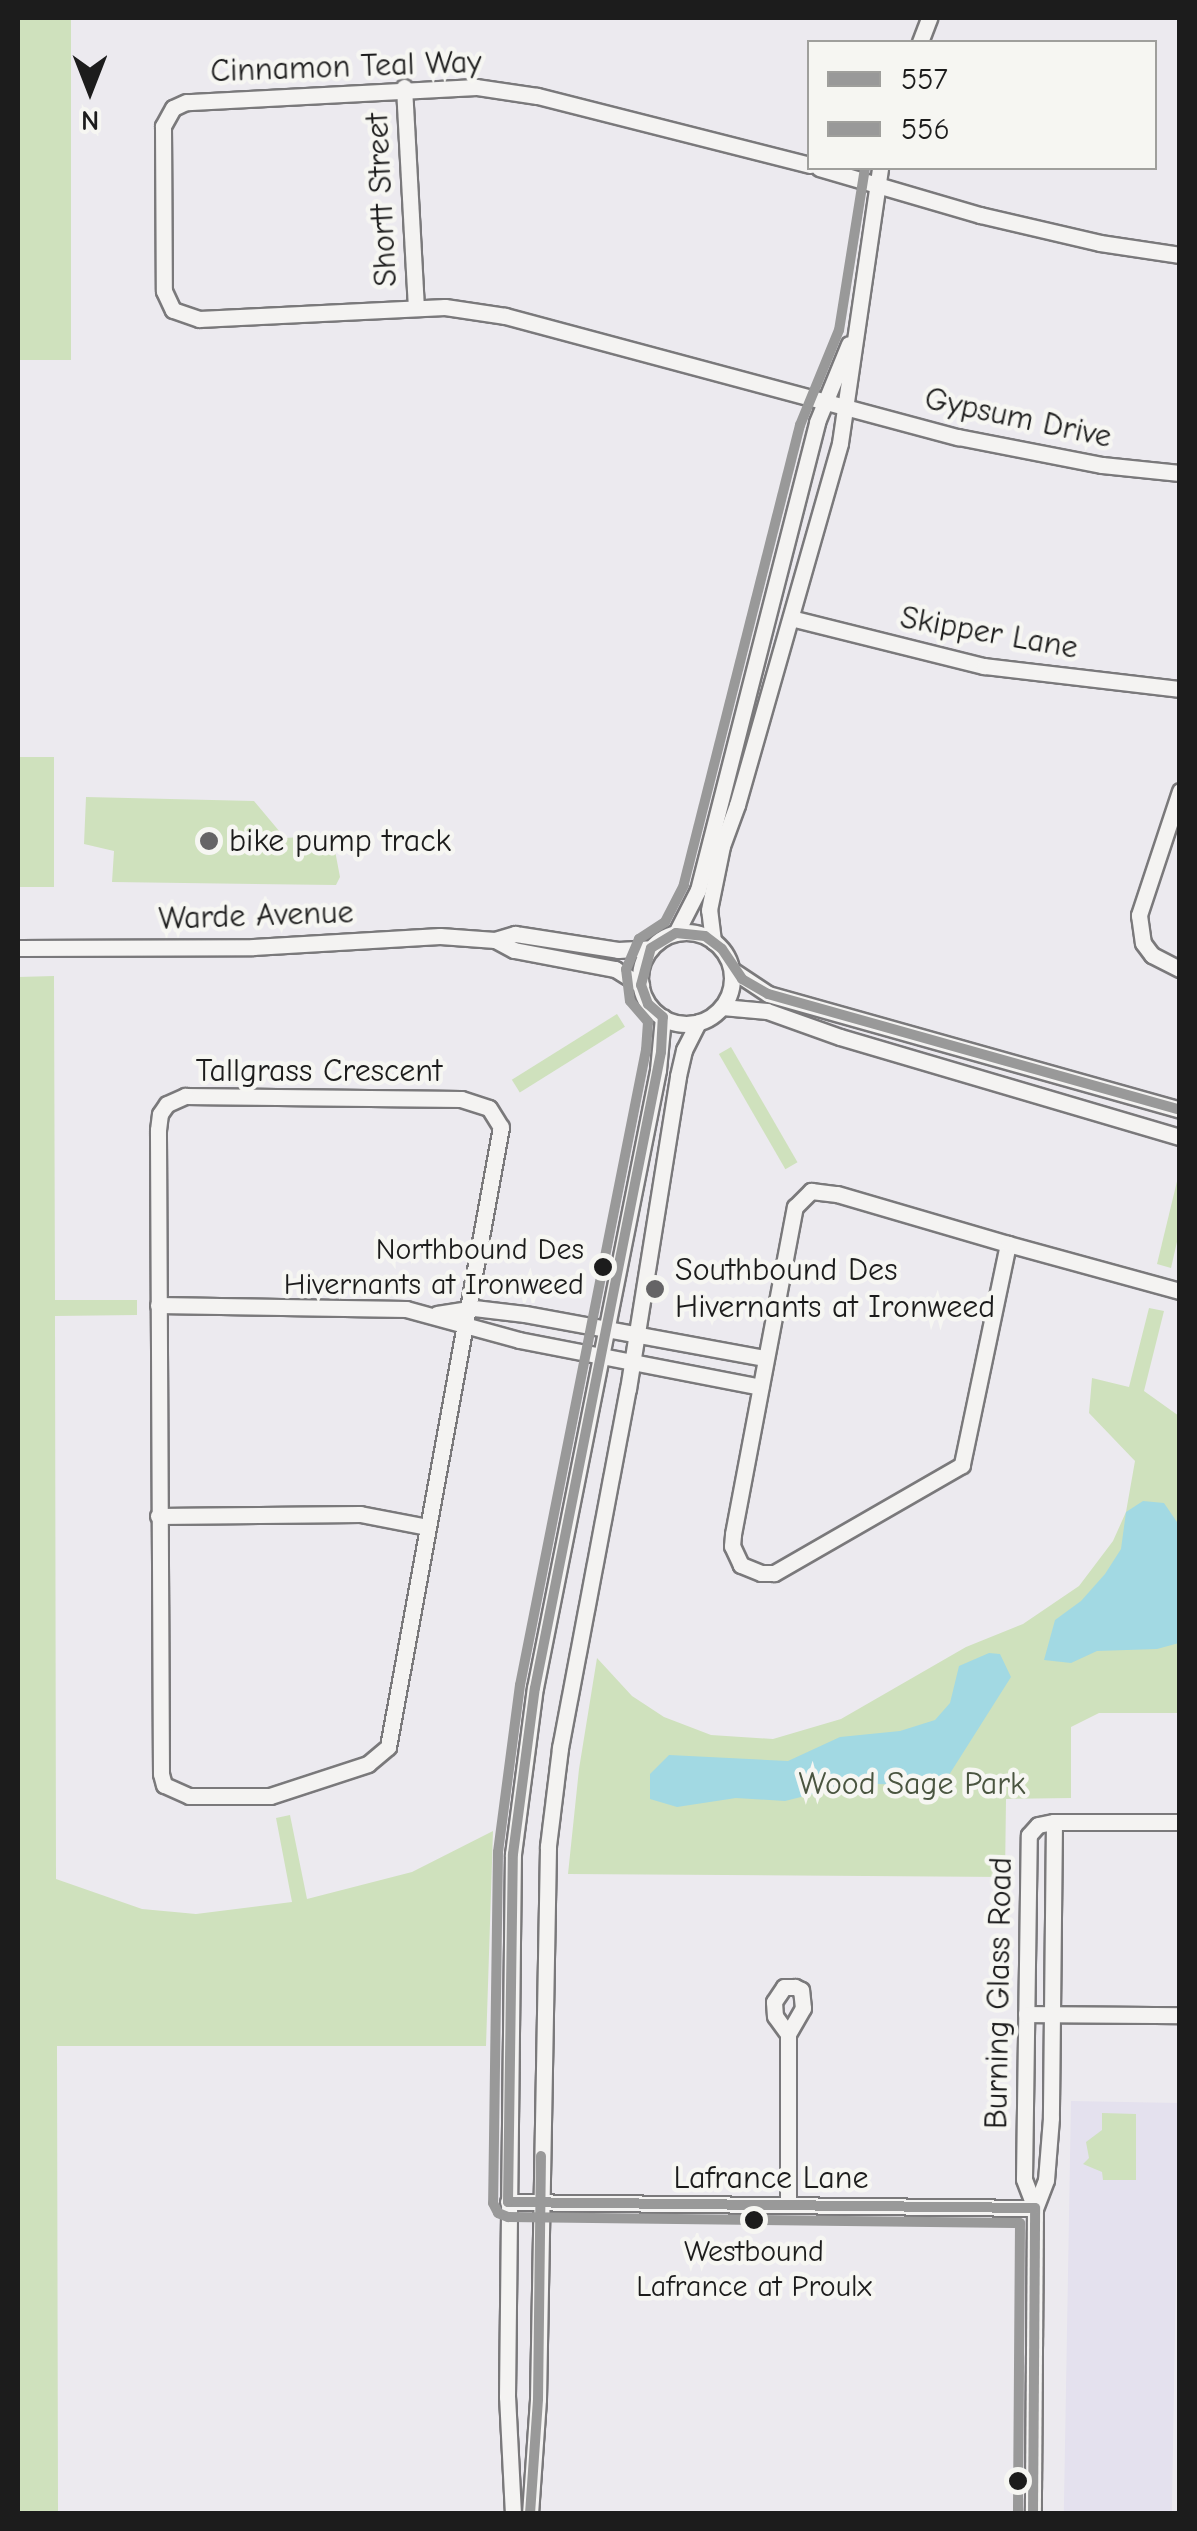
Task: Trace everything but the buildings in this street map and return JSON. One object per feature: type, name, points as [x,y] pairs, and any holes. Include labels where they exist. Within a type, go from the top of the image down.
[{"type":"street","name":"Cinnamon Teal Way","points":[[807,164],[522,93],[476,87],[206,99],[172,108],[163,126],[164,291],[173,310],[200,319],[445,307],[506,316],[846,408]]},
{"type":"street","name":"Shortt Street","points":[[404,88],[416,308]]},
{"type":"street","points":[[836,170],[878,175],[980,216],[1100,243],[1180,254]]},
{"type":"street","points":[[878,175],[846,408],[791,618],[722,846],[709,910],[713,941],[732,970],[768,994],[1180,1110]]},
{"type":"street","points":[[676,934],[698,890],[823,402],[854,334]]},
{"type":"street","name":"Gypsum Drive","points":[[846,408],[1048,454],[1180,473]]},
{"type":"street","name":"Skipper Lane","points":[[791,618],[984,666],[1180,689]]},
{"type":"street","points":[[1180,791],[1140,915],[1143,943],[1152,955],[1180,969]]},
{"type":"street","points":[[698,1022],[663,1018],[648,1004],[641,972],[652,948],[676,934],[695,933],[713,941]]},
{"type":"street","name":"Warde Avenue","points":[[18,948],[253,947],[440,936],[495,940],[515,934],[618,950],[652,948]]},
{"type":"street","name":"Warde Avenue","points":[[495,940],[514,950],[615,968],[641,985]]},
{"type":"street","points":[[530,2514],[538,2399],[548,1846],[569,1696],[636,1336],[678,1076],[690,1034],[698,1022],[722,1007],[731,990],[732,970]]},
{"type":"street","points":[[722,1007],[766,1011],[1180,1136]]},
{"type":"street","points":[[512,2514],[508,2202],[510,1904],[516,1835],[535,1688],[603,1329],[658,1070],[663,1018]]},
{"type":"street","name":"Tallgrass Crescent","points":[[185,1096],[461,1099],[489,1108],[501,1127],[388,1747],[380,1756],[292,1791],[210,1798],[175,1792],[160,1774],[158,1305],[158,1130],[160,1114],[167,1104],[185,1096]]},
{"type":"street","points":[[1008,1244],[962,1465],[774,1573],[750,1571],[741,1565],[732,1546],[760,1387],[795,1207],[811,1191],[836,1194],[1180,1291]]},
{"type":"street","points":[[158,1305],[380,1306],[437,1314],[465,1327],[760,1387]]},
{"type":"street","points":[[437,1314],[468,1309],[766,1358]]},
{"type":"street","points":[[158,1516],[360,1514],[428,1527]]},
{"type":"street","points":[[1054,1822],[1180,1822]]},
{"type":"street","name":"Burning Glass Road","points":[[1034,2208],[1046,2180],[1053,2014],[1054,1822],[1033,1829],[1027,1850],[1024,2179],[1034,2208],[1034,2514]]},
{"type":"street","points":[[1026,2014],[1180,2015]]},
{"type":"street","points":[[788,2034],[788,2204]]},
{"type":"street","name":"Lafrance Lane","points":[[508,2202],[1034,2208]]},
{"type":"shaded area","points":[[1071,2101],[1179,2103],[1172,2514],[1064,2514]]},
{"type":"green space","points":[[18,18],[71,18],[71,360],[18,360]]},
{"type":"green space","points":[[18,757],[54,757],[54,887],[18,887]]},
{"type":"green space","name":"bike pump track","points":[[86,797],[254,801],[285,838],[332,835],[340,877],[336,885],[112,882],[114,851],[84,844]]},
{"type":"green space","points":[[54,976],[55,1300],[137,1300],[137,1315],[55,1316],[56,1879],[142,1909],[196,1914],[292,1902],[276,1818],[290,1815],[307,1899],[412,1872],[493,1831],[486,2046],[57,2046],[58,2513],[18,2514],[18,977]]},
{"type":"green space","points":[[617,1014],[625,1027],[520,1092],[512,1080]]},
{"type":"green space","points":[[731,1047],[798,1162],[785,1169],[719,1054]]},
{"type":"green space","points":[[1179,1173],[1179,1233],[1171,1268],[1157,1264]]},
{"type":"green space","name":"Wood Sage Park","points":[[1149,1308],[1164,1311],[1144,1391],[1179,1416],[1179,1713],[1099,1713],[1071,1727],[1071,1798],[1006,1799],[1005,1877],[568,1874],[579,1769],[597,1658],[632,1696],[664,1717],[711,1735],[773,1739],[841,1719],[966,1647],[1023,1624],[1079,1586],[1113,1541],[1126,1512],[1135,1461],[1089,1413],[1092,1378],[1129,1387]]},
{"type":"green space","points":[[1102,2113],[1136,2114],[1136,2180],[1103,2180],[1102,2172],[1083,2164],[1089,2158],[1086,2142],[1102,2130]]},
{"type":"water","points":[[1143,1501],[1164,1503],[1179,1525],[1179,1643],[1157,1649],[1097,1651],[1071,1663],[1044,1660],[1055,1620],[1081,1601],[1105,1574],[1121,1549],[1126,1512]]},
{"type":"water","points":[[989,1653],[1000,1654],[1011,1677],[949,1775],[922,1786],[857,1783],[785,1801],[736,1798],[677,1807],[650,1799],[650,1774],[669,1755],[788,1761],[840,1737],[900,1731],[935,1720],[950,1703],[959,1666]]},
{"type":"transit line","name":"556","points":[[865,170],[839,330],[800,425],[684,885],[665,922],[639,939],[626,969],[630,1001],[648,1022],[646,1050],[520,1685],[498,1852],[493,2203],[498,2213],[508,2217],[1020,2223],[1018,2514]]},
{"type":"transit line","name":"557","points":[[1033,2514],[1035,2208],[508,2202],[513,1854],[535,1688],[661,1052],[663,1017],[648,1004],[641,985],[651,948],[676,933],[705,936],[722,949],[742,979],[768,994],[1180,1110]]},
{"type":"transit line","name":"557","points":[[530,2514],[538,2399],[541,2156]]},
{"type":"place","name":"bike pump track","points":[[209,841]]},
{"type":"place","name":"Northbound Des Hivernants at Ironweed","points":[[603,1267]]},
{"type":"place","name":"Southbound Des Hivernants at Ironweed","points":[[655,1289]]},
{"type":"place","name":"Westbound Lafrance at Proulx","points":[[754,2220]]}]
